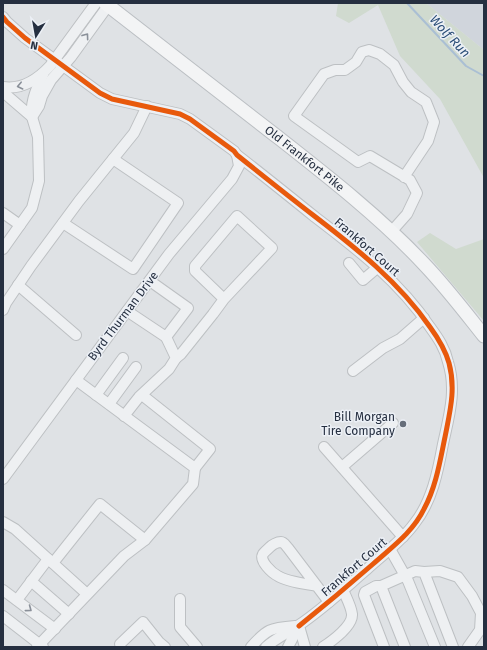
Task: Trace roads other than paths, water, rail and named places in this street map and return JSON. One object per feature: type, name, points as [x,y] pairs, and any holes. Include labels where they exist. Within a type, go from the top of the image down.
[{"type":"main road","name":"Old Frankfort Pike","points":[[105,4],[312,164],[391,232],[424,263],[450,292],[484,336]]},
{"type":"street","points":[[32,116],[40,106],[42,96],[59,63],[105,4]]},
{"type":"street","name":"Frankfort Court","points":[[3,17],[25,38],[112,99],[147,106],[190,119],[234,151],[236,155],[383,272],[424,318],[441,343],[448,362],[452,380],[452,398],[438,470],[424,509],[403,537],[330,602],[299,626],[273,641],[266,647]]},
{"type":"street","points":[[391,232],[407,214],[417,193],[410,180],[370,156],[358,162],[294,116],[324,74],[335,70],[345,70],[356,62],[362,52],[369,50],[380,54],[394,65],[403,82],[412,92],[426,102],[434,122],[428,141],[404,176]]},
{"type":"street","points":[[3,87],[10,88],[26,86],[59,63]]},
{"type":"street","points":[[3,248],[32,208],[39,181],[38,137],[31,109],[32,99],[44,73]]},
{"type":"street","points":[[3,92],[32,116]]},
{"type":"street","points":[[3,310],[18,285],[63,223],[134,133],[147,106]]},
{"type":"street","name":"Byrd Thurman Drive","points":[[3,479],[170,254],[232,179],[239,166],[239,160],[236,155]]},
{"type":"street","points":[[63,223],[133,269],[178,203],[113,159]]},
{"type":"street","points":[[3,213],[20,225]]},
{"type":"street","points":[[124,416],[142,395],[169,369],[176,358],[181,354],[224,299],[272,248],[238,216],[195,266],[194,271],[224,299]]},
{"type":"street","points":[[348,263],[363,280],[377,268]]},
{"type":"street","points":[[150,281],[188,308],[166,337]]},
{"type":"street","points":[[18,285],[76,336]]},
{"type":"street","points":[[127,311],[166,337],[176,358]]},
{"type":"street","points":[[352,371],[383,348],[400,339],[424,318]]},
{"type":"street","points":[[96,395],[123,358]]},
{"type":"street","points":[[109,404],[136,367]]},
{"type":"street","points":[[76,380],[195,468]]},
{"type":"street","points":[[3,616],[40,646],[124,556],[145,540],[193,484],[195,468],[210,449],[142,395]]},
{"type":"street","points":[[342,467],[393,423]]},
{"type":"street","points":[[324,447],[403,537]]},
{"type":"street","points":[[16,600],[31,580],[50,561],[100,504],[145,540]]},
{"type":"street","points":[[3,523],[15,529],[87,594]]},
{"type":"street","points":[[318,586],[283,579],[277,576],[263,562],[263,554],[271,546],[281,542],[284,543],[318,586],[330,602]]},
{"type":"street","points":[[390,549],[405,575],[435,647]]},
{"type":"street","points":[[384,647],[364,595],[365,592],[376,586],[381,586],[415,572],[440,571],[458,577],[472,596],[481,613],[480,630],[468,647]]},
{"type":"street","points":[[424,572],[453,647]]},
{"type":"street","points":[[31,580],[69,614]]},
{"type":"street","points":[[381,586],[405,647]]},
{"type":"street","points":[[3,590],[55,629]]},
{"type":"street","points":[[323,647],[345,629],[351,620],[352,615],[343,590]]},
{"type":"street","points":[[180,599],[180,626],[197,647]]},
{"type":"street","points":[[120,644],[144,622],[159,642],[165,647]]},
{"type":"street","points":[[251,647],[263,633],[277,627],[299,626]]},
{"type":"street","points":[[288,647],[299,626]]},
{"type":"street","points":[[299,626],[305,647]]},
{"type":"waterway","name":"Wolf Run","points":[[407,3],[466,66],[484,76]]},
{"type":"place","name":"Bill Morgan Tire Company","points":[[403,424]]}]
